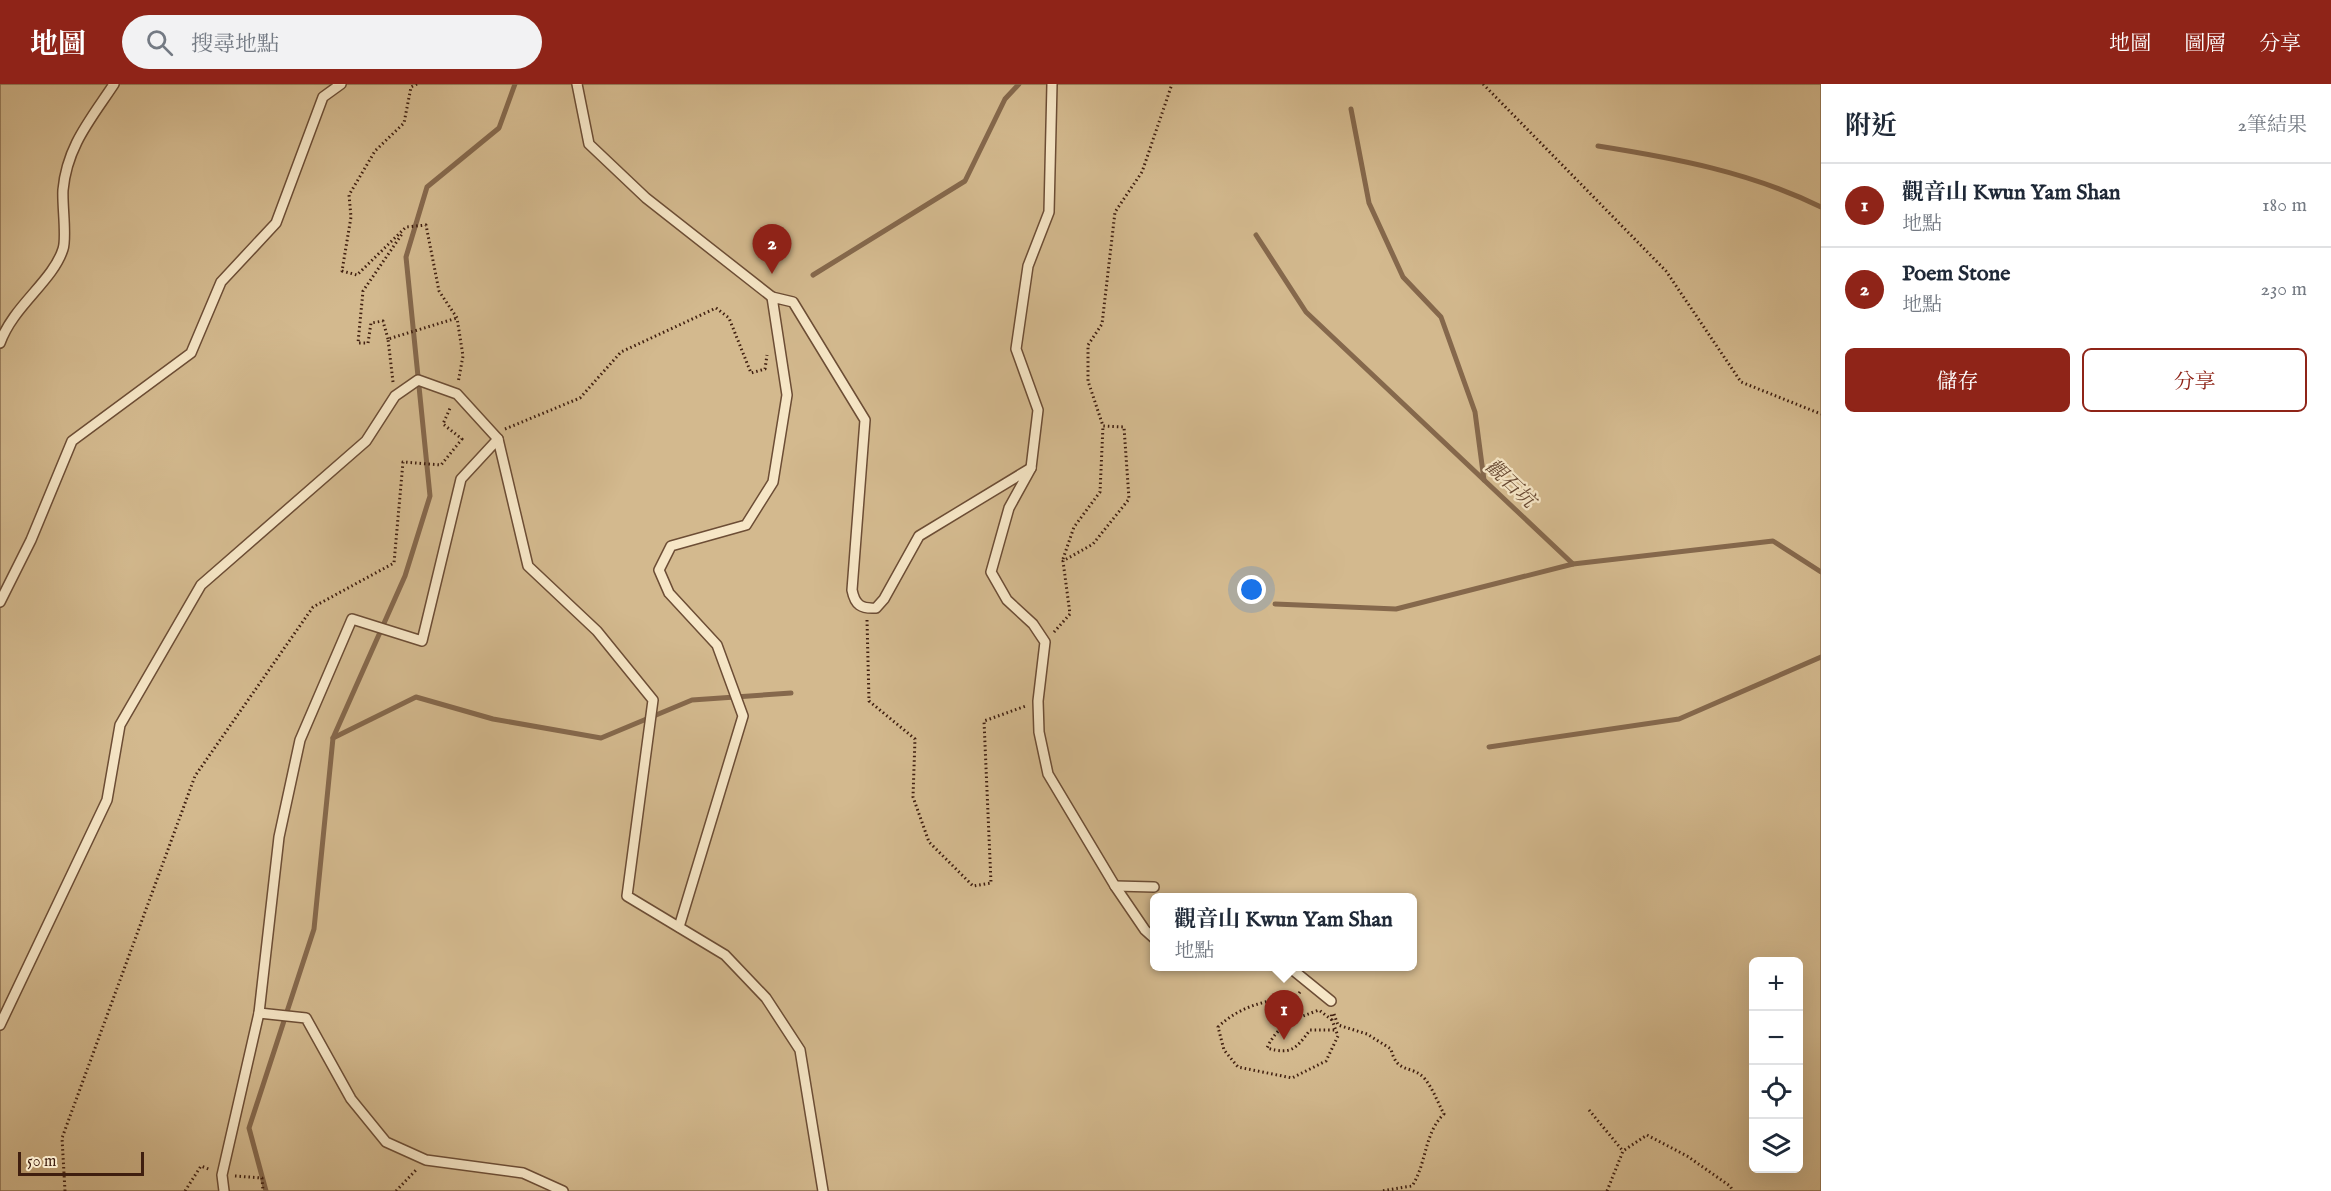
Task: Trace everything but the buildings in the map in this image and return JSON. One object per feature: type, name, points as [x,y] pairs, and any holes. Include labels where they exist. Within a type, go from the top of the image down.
[{"type":"lane","points":[[0,343],[6,324],[56,263],[64,248],[63,188],[73,145],[114,84]]},
{"type":"lane","points":[[0,602],[31,540],[72,441],[191,352],[221,282],[276,224],[323,97],[341,84]]},
{"type":"lane","points":[[577,84],[589,144],[646,198],[772,297],[793,302],[865,420],[852,590],[855,602],[866,609],[876,608],[919,536],[1031,468]]},
{"type":"lane","points":[[1052,84],[1049,212],[1028,266],[1016,349],[1038,410],[1031,468],[1009,508],[991,572],[1007,600],[1033,624],[1045,642],[1038,701],[1039,732],[1048,774],[1114,886],[1150,934]]},
{"type":"lane","points":[[679,927],[743,716],[717,645],[669,592],[659,570],[671,546],[747,525],[773,482],[787,395],[772,297]]},
{"type":"lane","points":[[0,1025],[107,800],[120,726],[201,585],[366,441],[395,396],[417,380],[457,394],[496,437],[528,566],[597,631],[653,700],[627,896],[725,955],[766,998],[800,1050],[824,1191]]},
{"type":"lane","points":[[224,1191],[222,1175],[259,1013],[279,837],[300,740],[352,619],[422,641],[461,479],[496,437]]},
{"type":"lane","points":[[1114,886],[1155,887]]},
{"type":"lane","points":[[1295,971],[1331,1001]]},
{"type":"lane","points":[[259,1013],[306,1018],[351,1099],[386,1142],[426,1160],[523,1173],[563,1191]]},
{"type":"path","points":[[65,1191],[62,1138],[195,776],[313,607],[393,563],[403,462],[441,465],[462,440],[444,424],[457,394],[463,356],[457,318],[439,291],[426,225],[406,227],[357,275],[342,271],[351,217],[349,195],[375,151],[404,123],[411,87],[417,84]]},
{"type":"path","points":[[1045,642],[1070,614],[1062,561],[1074,527],[1100,492],[1103,426],[1088,381],[1088,345],[1102,324],[1115,213],[1142,172],[1172,84]]},
{"type":"path","points":[[1483,84],[1666,271],[1741,382],[1821,414]]},
{"type":"path","points":[[395,396],[388,339],[382,321],[371,323],[368,343],[358,343],[363,291],[406,227]]},
{"type":"path","points":[[496,437],[580,398],[621,352],[716,308],[729,318],[751,373],[765,369],[768,349]]},
{"type":"path","points":[[388,339],[457,318]]},
{"type":"path","points":[[1062,561],[1094,544],[1129,499],[1124,427],[1103,426]]},
{"type":"path","points":[[866,609],[869,701],[915,739],[913,797],[929,842],[973,886],[991,883],[984,722],[1038,701]]},
{"type":"path","points":[[1309,982],[1297,996],[1255,1003],[1227,1019],[1218,1027],[1224,1050],[1238,1067],[1292,1078],[1326,1061],[1338,1035],[1332,1020],[1331,1001]]},
{"type":"path","points":[[1331,1001],[1338,1025],[1367,1034],[1391,1049],[1394,1060],[1403,1069],[1417,1072],[1426,1080],[1444,1114],[1433,1124],[1421,1172],[1412,1186],[1381,1191]]},
{"type":"path","points":[[1332,1020],[1319,1010],[1285,1023],[1274,1034],[1268,1048],[1283,1053],[1299,1046],[1310,1030],[1336,1030]]},
{"type":"path","points":[[1589,1110],[1623,1151]]},
{"type":"path","points":[[1607,1191],[1623,1151],[1647,1135],[1687,1156],[1730,1186],[1733,1191]]},
{"type":"path","points":[[396,1191],[426,1160]]},
{"type":"path","points":[[185,1191],[201,1166],[222,1175],[262,1178],[263,1191]]},
{"type":"shaded area","points":[[0,84],[1821,84],[1821,1191],[0,1191]]},
{"type":"waterway","points":[[266,1191],[249,1128],[314,929],[333,738],[405,576],[430,496],[406,257],[427,187],[499,128],[515,84]]},
{"type":"waterway","points":[[813,275],[965,181],[1005,99],[1019,84]]},
{"type":"waterway","points":[[1351,109],[1369,203],[1403,277],[1441,317],[1475,412],[1484,480]]},
{"type":"waterway","points":[[1598,146],[1683,161],[1739,175],[1821,207]]},
{"type":"waterway","name":"觀石坑","points":[[1256,235],[1306,312],[1573,564],[1773,541],[1821,572]]},
{"type":"waterway","points":[[1275,604],[1396,609],[1573,564]]},
{"type":"waterway","points":[[1489,747],[1679,719],[1821,657]]},
{"type":"waterway","points":[[333,738],[416,697],[493,719],[601,738],[692,700],[791,693]]},
{"type":"place","name":"Poem Stone","points":[[772,274]]},
{"type":"place","name":"觀音山 Kwun Yam Shan","points":[[1284,1040]]}]
